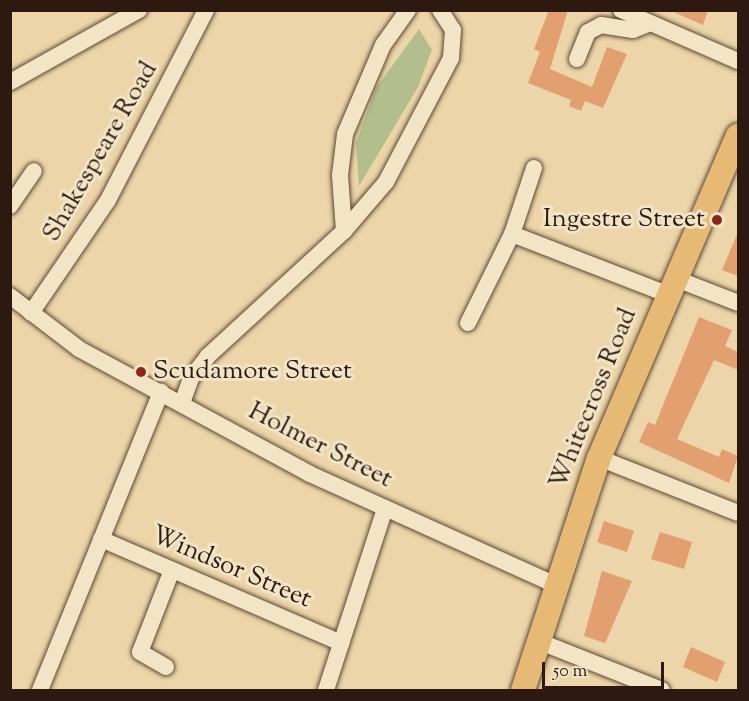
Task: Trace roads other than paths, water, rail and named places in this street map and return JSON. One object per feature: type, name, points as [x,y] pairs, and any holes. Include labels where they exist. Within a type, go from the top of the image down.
[{"type":"highway","name":"Whitecross Road","points":[[523,690],[599,458],[670,286],[738,136]]},
{"type":"street","points":[[10,82],[139,10]]},
{"type":"street","name":"Shakespeare Road","points":[[31,313],[108,200],[206,10]]},
{"type":"street","points":[[344,231],[340,175],[345,134],[374,63],[408,10]]},
{"type":"street","points":[[182,403],[191,378],[208,356],[344,231],[386,182],[440,87],[451,58],[453,30],[440,10]]},
{"type":"street","points":[[621,10],[648,24],[738,61]]},
{"type":"street","points":[[577,59],[588,32],[601,25],[633,30],[648,24]]},
{"type":"street","points":[[468,322],[512,234],[534,168]]},
{"type":"street","points":[[10,206],[34,171]]},
{"type":"street","points":[[512,234],[670,286],[738,303]]},
{"type":"street","name":"Holmer Street","points":[[10,296],[79,349],[310,474],[556,585]]},
{"type":"street","points":[[40,690],[161,392]]},
{"type":"street","points":[[599,458],[738,513]]},
{"type":"street","points":[[326,690],[385,508]]},
{"type":"street","name":"Windsor Street","points":[[101,539],[341,643]]},
{"type":"street","points":[[166,667],[140,652],[172,570]]},
{"type":"street","points":[[538,641],[662,690]]},
{"type":"place","name":"Ingestre Street","points":[[717,220]]},
{"type":"place","name":"Scudamore Street","points":[[141,372]]}]
